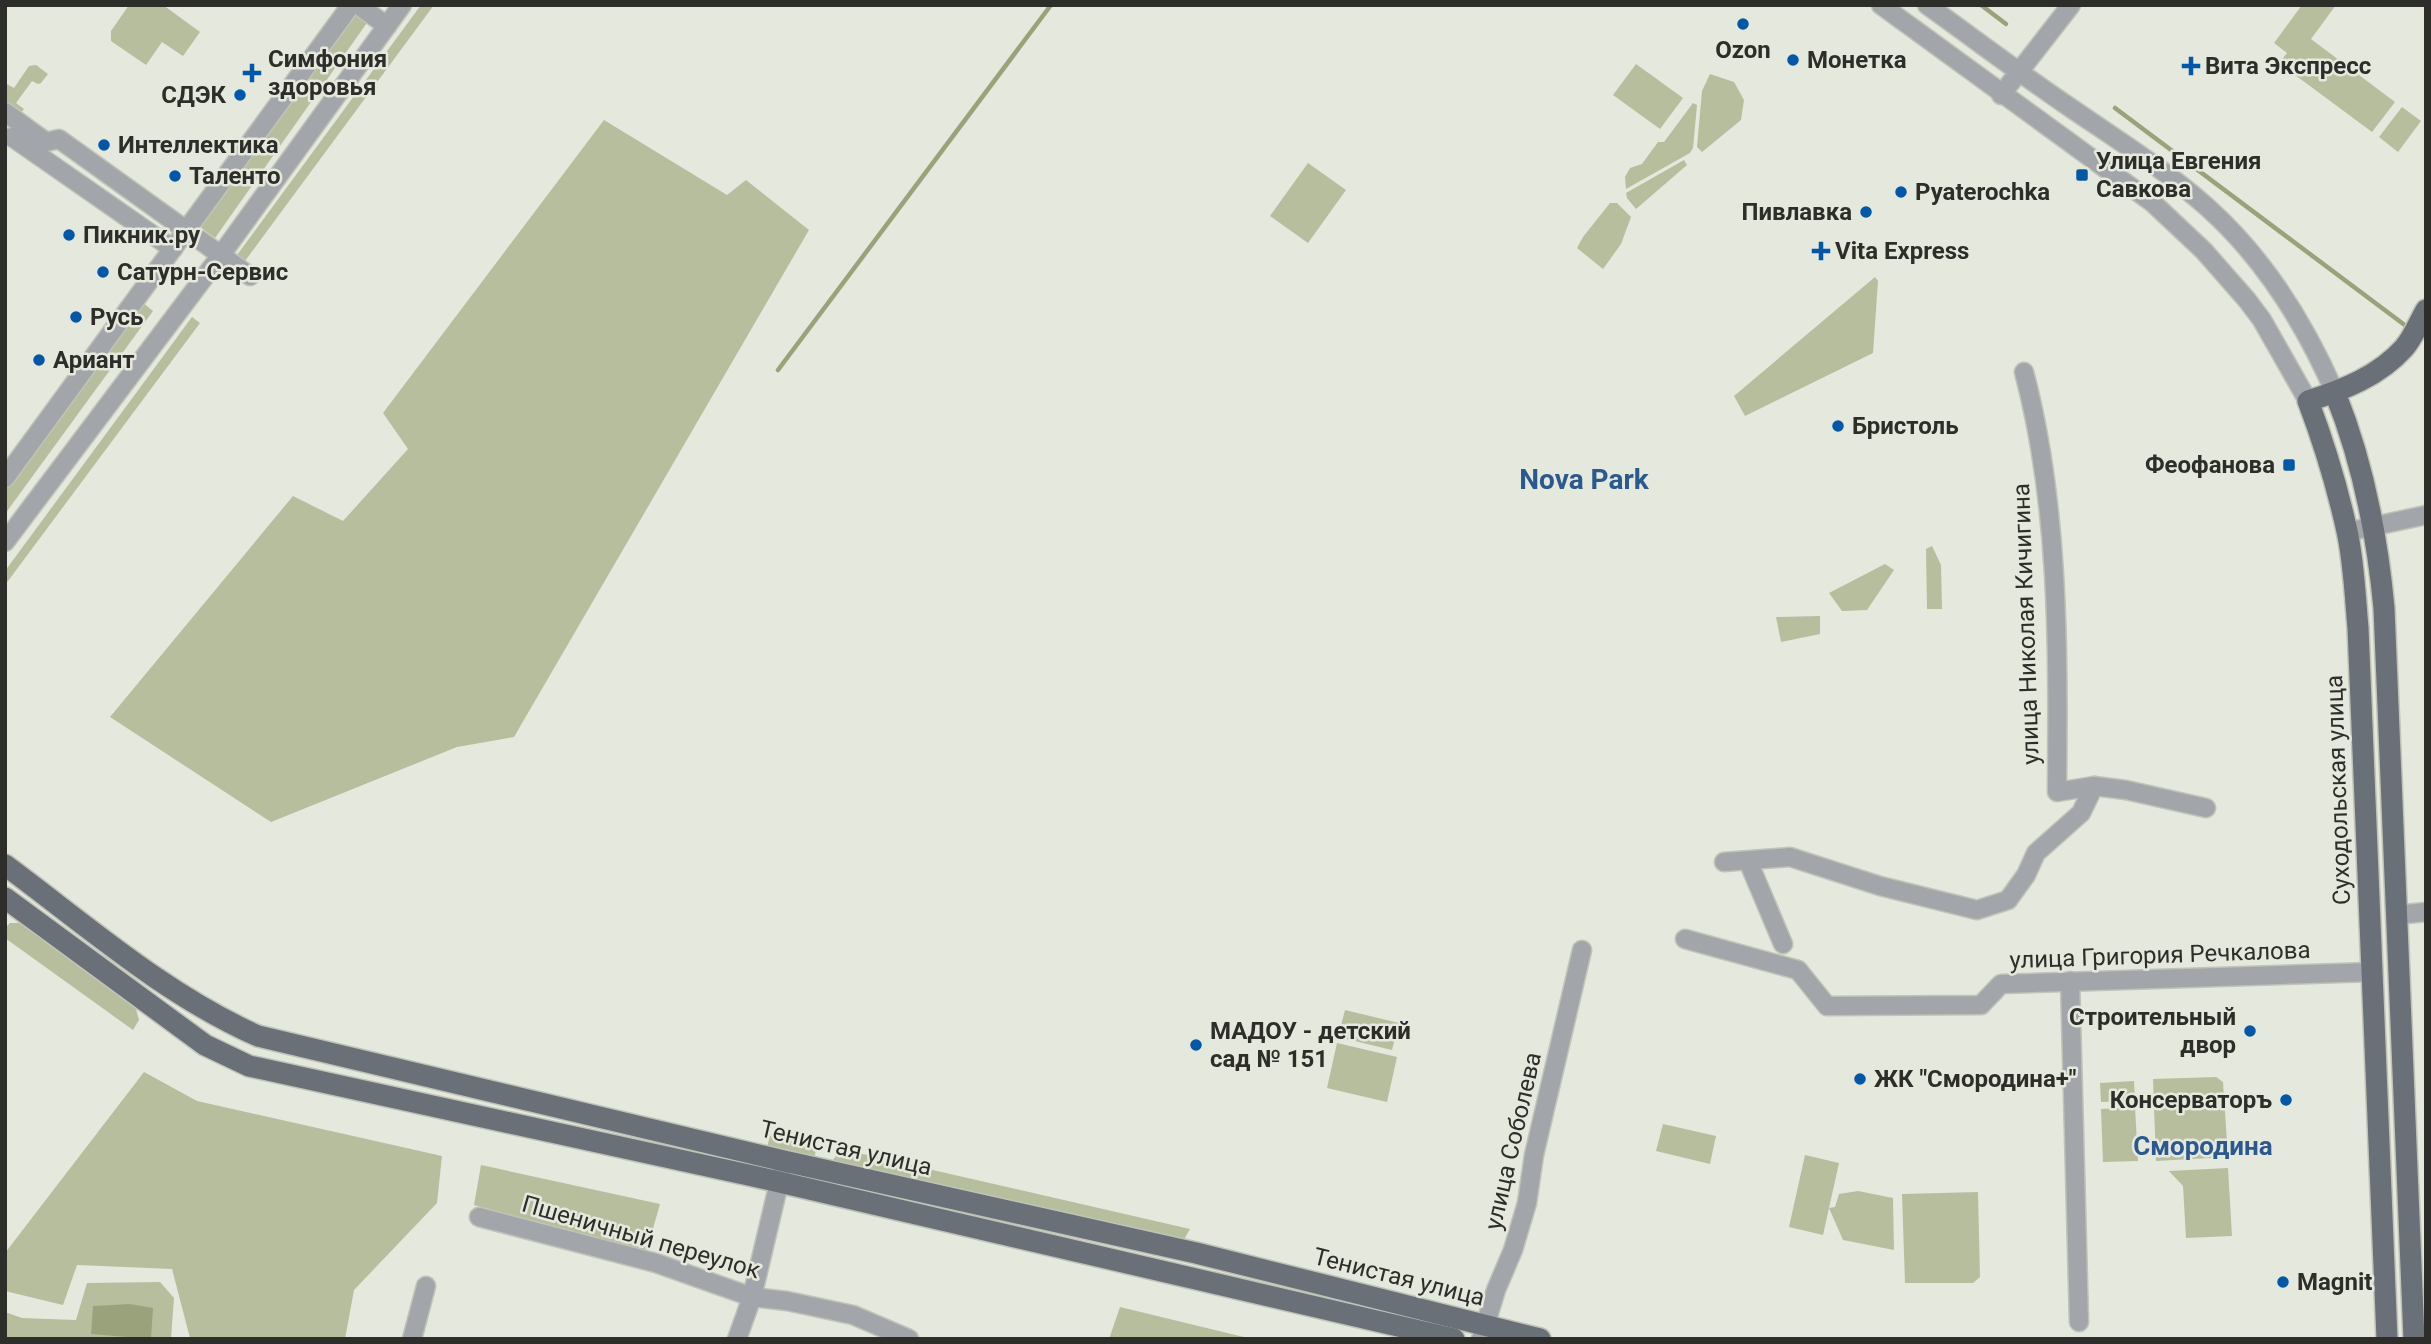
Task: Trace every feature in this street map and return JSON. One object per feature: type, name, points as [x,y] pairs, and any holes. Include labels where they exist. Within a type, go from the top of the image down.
[{"type":"main road","points":[[2308,401],[2335,393],[2366,378],[2405,348],[2425,312]]},
{"type":"main road","points":[[2335,393],[2351,431],[2367,491],[2384,608],[2414,1339]]},
{"type":"main road","name":"Суходольская улица","points":[[2308,401],[2326,449],[2347,532],[2354,574],[2387,1339]]},
{"type":"main road","name":"Тенистая улица","points":[[5,865],[154,976],[226,1022],[258,1036],[782,1172],[1454,1339]]},
{"type":"main road","name":"Тенистая улица","points":[[5,898],[205,1045],[249,1066],[1196,1253],[1483,1333],[1540,1339]]},
{"type":"street","points":[[5,478],[351,5]]},
{"type":"street","points":[[358,5],[387,26]]},
{"type":"street","points":[[5,542],[221,255],[402,5]]},
{"type":"street","points":[[1881,5],[2001,95],[2153,202],[2204,251],[2262,320],[2308,401]]},
{"type":"street","points":[[1927,5],[2156,166],[2207,207],[2265,271],[2292,309],[2317,351],[2335,393]]},
{"type":"street","points":[[2001,95],[2071,5]]},
{"type":"street","points":[[5,112],[46,142],[59,139],[250,276]]},
{"type":"street","points":[[12,137],[173,249]]},
{"type":"street","name":"улица Николая Кичигина","points":[[2024,372],[2038,427],[2052,531],[2058,716],[2057,792],[2094,786]]},
{"type":"street","points":[[2347,532],[2426,515]]},
{"type":"street","points":[[1724,862],[1790,857],[1880,886],[1977,910],[2008,900],[2026,875],[2036,853],[2081,813],[2094,786],[2126,790],[2206,808]]},
{"type":"street","points":[[1748,861],[1783,944]]},
{"type":"street","points":[[2396,915],[2426,912]]},
{"type":"street","name":"улица Григория Речкалова","points":[[1685,939],[1798,970],[1827,1006],[1982,1004],[2001,984],[2372,972]]},
{"type":"street","name":"улица Соболева","points":[[1483,1333],[1527,1203],[1534,1155],[1582,950]]},
{"type":"street","points":[[2070,981],[2079,1322]]},
{"type":"street","points":[[737,1339],[752,1297],[782,1172]]},
{"type":"street","name":"Пшеничный переулок","points":[[479,1217],[656,1263],[752,1297],[787,1301],[853,1315],[909,1339]]},
{"type":"street","points":[[412,1339],[426,1286]]},
{"type":"shaded area","points":[[129,5],[163,5],[200,32],[183,56],[162,42],[146,65],[111,41],[111,31]]},
{"type":"shaded area","points":[[421,5],[434,5],[245,261],[237,255]]},
{"type":"shaded area","points":[[2302,5],[2336,5],[2311,39],[2395,102],[2372,132],[2279,63],[2287,53],[2274,43]]},
{"type":"shaded area","points":[[355,10],[369,20],[215,238],[199,226]]},
{"type":"shaded area","points":[[1636,64],[1683,98],[1660,129],[1613,95]]},
{"type":"shaded area","points":[[36,65],[48,74],[41,83],[32,81],[16,103],[24,109],[20,114],[5,107],[5,83],[14,88],[29,66]]},
{"type":"shaded area","points":[[1710,74],[1734,82],[1744,100],[1741,120],[1702,152],[1697,147],[1702,91]]},
{"type":"shaded area","points":[[1693,103],[1697,105],[1693,148],[1690,153],[1626,189],[1625,177],[1630,168],[1642,164],[1658,142],[1664,142]]},
{"type":"shaded area","points":[[2402,107],[2421,121],[2398,152],[2379,137]]},
{"type":"shaded area","points":[[604,120],[727,195],[746,180],[809,230],[514,737],[457,747],[271,822],[110,717],[293,496],[343,521],[408,449],[383,413]]},
{"type":"shaded area","points":[[1684,160],[1687,165],[1636,209],[1626,193]]},
{"type":"shaded area","points":[[1308,163],[1346,190],[1308,243],[1270,216]]},
{"type":"shaded area","points":[[1610,203],[1617,203],[1631,217],[1621,244],[1603,269],[1577,248]]},
{"type":"shaded area","points":[[1875,277],[1878,281],[1873,353],[1745,416],[1734,396]]},
{"type":"shaded area","points":[[142,302],[153,311],[5,514],[5,488]]},
{"type":"shaded area","points":[[192,317],[200,323],[5,585],[5,571]]},
{"type":"shaded area","points":[[1932,546],[1941,565],[1942,609],[1927,609],[1926,549]]},
{"type":"shaded area","points":[[1885,564],[1894,570],[1867,610],[1842,611],[1829,593]]},
{"type":"shaded area","points":[[1820,616],[1820,634],[1781,642],[1776,617]]},
{"type":"shaded area","points":[[10,923],[20,923],[136,1009],[139,1020],[133,1030],[5,938],[5,928]]},
{"type":"shaded area","points":[[1345,1010],[1399,1023],[1392,1050],[1338,1037]]},
{"type":"shaded area","points":[[1337,1043],[1397,1057],[1387,1102],[1327,1088]]},
{"type":"shaded area","points":[[144,1072],[197,1101],[442,1156],[437,1203],[354,1290],[345,1339],[190,1338],[172,1269],[77,1265],[63,1305],[5,1291],[5,1253]]},
{"type":"shaded area","points":[[2216,1077],[2223,1082],[2228,1157],[2156,1161],[2153,1079]]},
{"type":"shaded area","points":[[2134,1081],[2135,1101],[2101,1102],[2100,1083]]},
{"type":"shaded area","points":[[2135,1107],[2138,1161],[2103,1162],[2101,1109]]},
{"type":"shaded area","points":[[1663,1124],[1716,1136],[1710,1164],[1656,1151]]},
{"type":"shaded area","points":[[775,1134],[814,1143],[814,1161],[766,1151],[770,1136]]},
{"type":"shaded area","points":[[841,1149],[1190,1229],[1182,1243],[830,1164]]},
{"type":"shaded area","points":[[1805,1155],[1839,1163],[1823,1235],[1789,1227]]},
{"type":"shaded area","points":[[481,1165],[660,1204],[646,1253],[474,1205]]},
{"type":"shaded area","points":[[2228,1168],[2232,1236],[2186,1238],[2183,1186],[2169,1171]]},
{"type":"shaded area","points":[[1858,1191],[1893,1198],[1894,1250],[1843,1240],[1829,1208],[1835,1207],[1839,1194]]},
{"type":"shaded area","points":[[1978,1192],[1980,1277],[1973,1283],[1905,1283],[1902,1194]]},
{"type":"shaded area","points":[[160,1282],[174,1298],[171,1339],[5,1339],[5,1312],[22,1318],[76,1320],[87,1283]]},
{"type":"shaded area","points":[[130,1304],[153,1308],[151,1339],[91,1334],[93,1306]]},
{"type":"shaded area","points":[[1120,1307],[1252,1339],[1109,1339]]},
{"type":"waterway","points":[[778,370],[1051,5]]},
{"type":"waterway","points":[[1981,5],[2006,24]]},
{"type":"waterway","points":[[2115,108],[2410,329]]},
{"type":"place","name":"Ozon","points":[[1743,24]]},
{"type":"place","name":"Монетка","points":[[1793,60]]},
{"type":"place","name":"Вита Экспресс","points":[[2191,66]]},
{"type":"place","name":"Симфония здоровья","points":[[252,73]]},
{"type":"place","name":"СДЭК","points":[[240,95]]},
{"type":"place","name":"Интеллектика","points":[[104,145]]},
{"type":"place","name":"Улица Евгения Савкова","points":[[2082,175]]},
{"type":"place","name":"Таленто","points":[[175,176]]},
{"type":"place","name":"Pyaterochka","points":[[1901,192]]},
{"type":"place","name":"Пивлавка","points":[[1866,212]]},
{"type":"place","name":"Пикник.ру","points":[[69,235]]},
{"type":"place","name":"Vita Express","points":[[1821,251]]},
{"type":"place","name":"Сатурн-Сервис","points":[[103,272]]},
{"type":"place","name":"Русь","points":[[76,317]]},
{"type":"place","name":"Ариант","points":[[39,360]]},
{"type":"place","name":"Бристоль","points":[[1838,426]]},
{"type":"place","name":"Феофанова","points":[[2289,465]]},
{"type":"place","name":"Строительный двор","points":[[2250,1031]]},
{"type":"place","name":"МАДОУ - детский сад № 151","points":[[1196,1045]]},
{"type":"place","name":"ЖК \"Смородина+\"","points":[[1860,1079]]},
{"type":"place","name":"Консерваторъ","points":[[2286,1100]]},
{"type":"place","name":"Magnit","points":[[2283,1282]]},
{"type":"district","name":"Nova Park","points":[[1584,479]]},
{"type":"district","name":"Смородина","points":[[2203,1146]]}]
